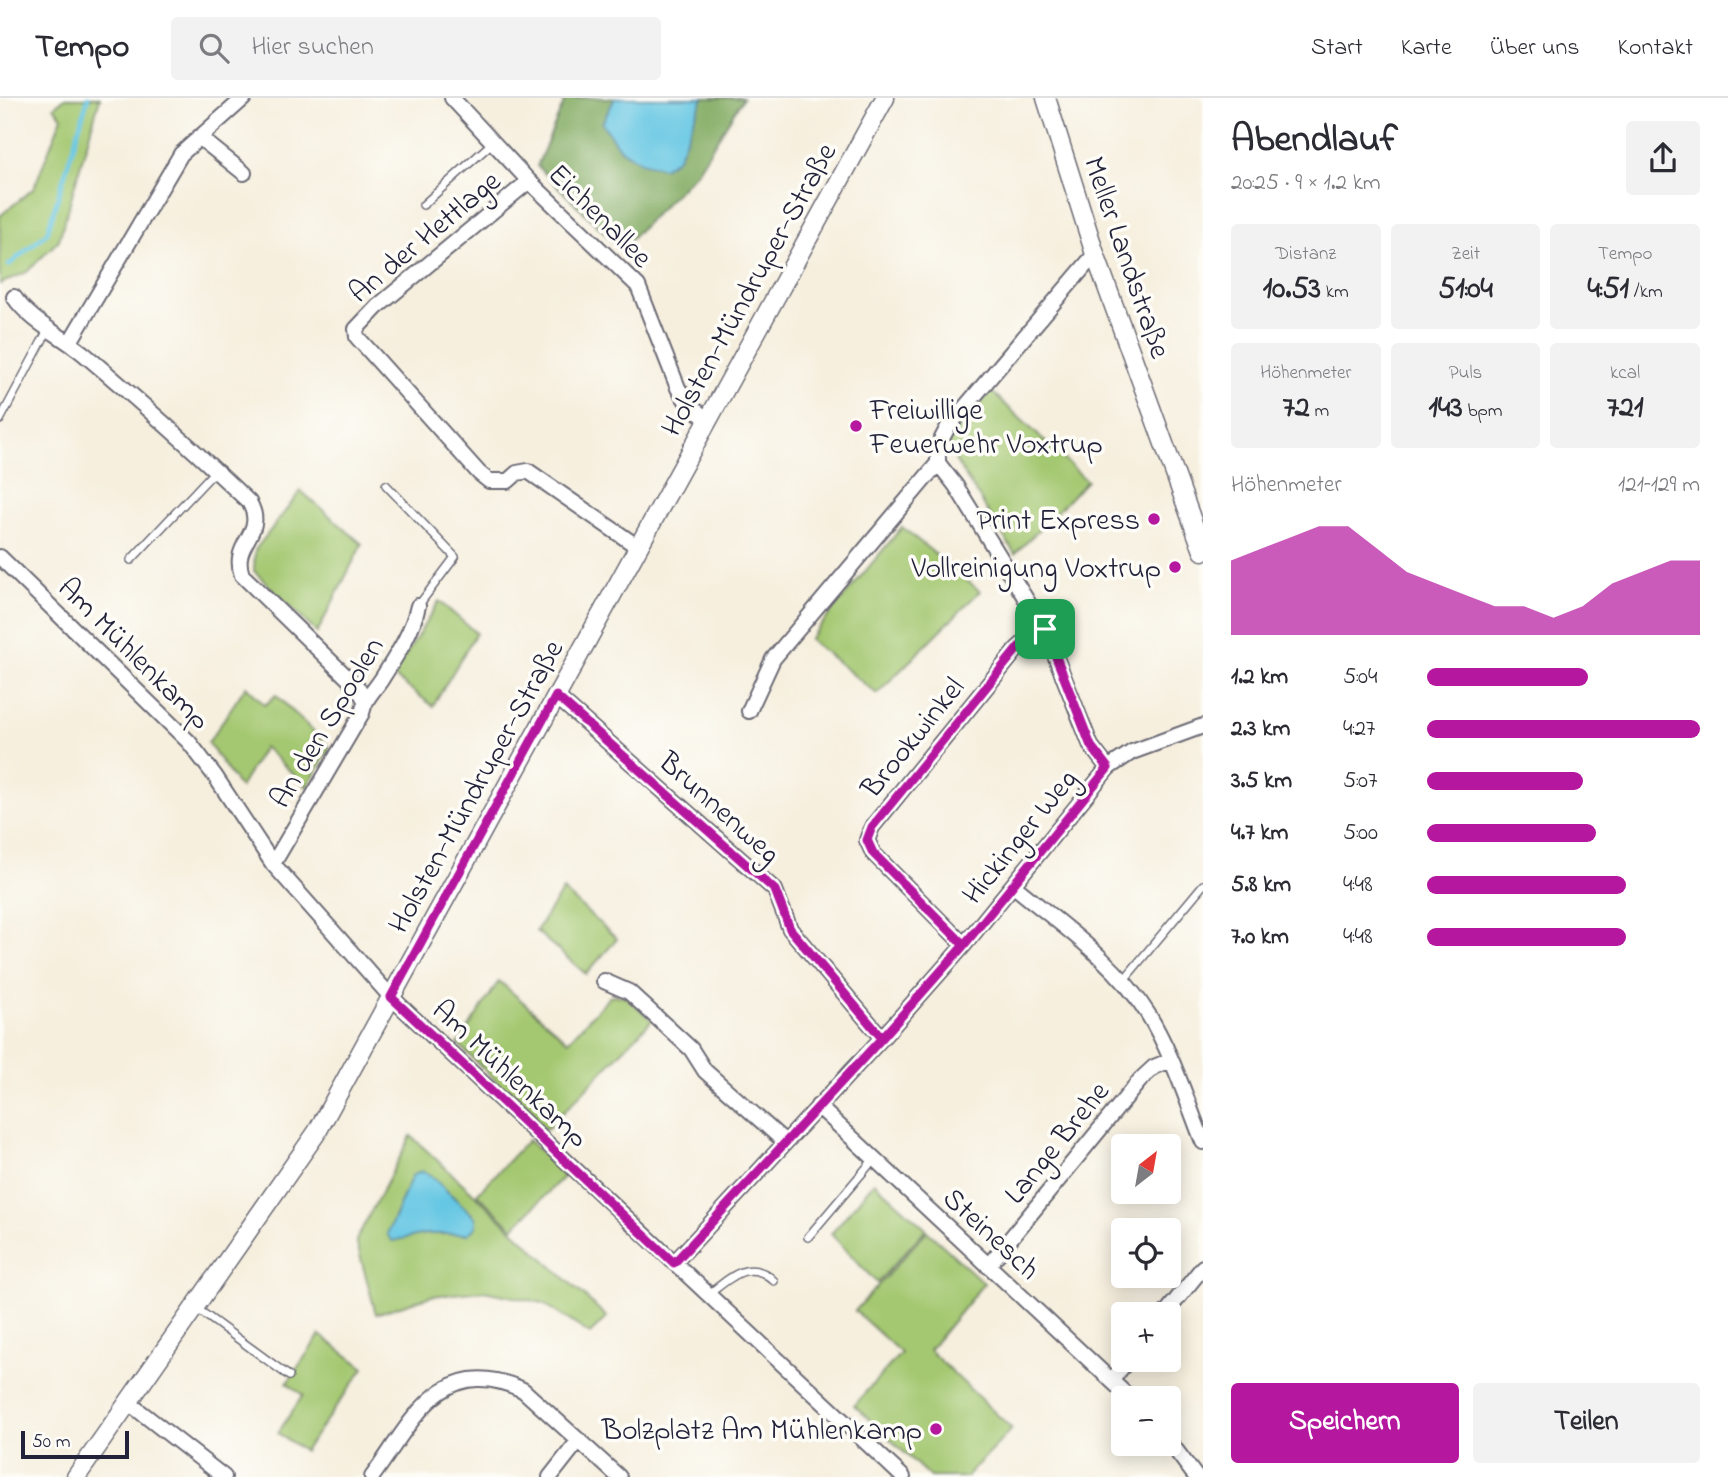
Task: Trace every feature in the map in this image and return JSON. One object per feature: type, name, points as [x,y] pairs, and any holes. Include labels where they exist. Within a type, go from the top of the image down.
[{"type":"street","points":[[70,342],[181,154],[244,98]]},
{"type":"street","name":"Eichenallee","points":[[452,98],[529,181],[638,286],[678,388],[689,405],[708,419]]},
{"type":"street","name":"Holsten-Mündruper-Straße","points":[[76,1477],[317,1132],[884,98]]},
{"type":"street","name":"Meller Landstraße","points":[[1046,98],[1095,254],[1203,551]]},
{"type":"street","points":[[199,137],[244,173]]},
{"type":"street","name":"An der Hettlage","points":[[529,181],[377,307],[356,329],[357,337],[489,481],[508,481],[517,474],[528,471],[638,547]]},
{"type":"street","points":[[1095,254],[948,427],[938,446],[938,463],[956,486],[1045,629],[1091,746],[1108,768]]},
{"type":"street","points":[[13,297],[24,312],[70,342],[152,412],[249,502],[256,514],[254,527],[241,551],[238,564],[242,575],[359,688],[365,700]]},
{"type":"street","points":[[748,711],[773,659],[938,463]]},
{"type":"street","name":"Am Mühlenkamp","points":[[0,557],[189,742],[215,776],[273,864],[391,997],[903,1477]]},
{"type":"street","name":"An den Spoolen","points":[[273,864],[362,713],[365,700],[414,626],[418,606]]},
{"type":"street","name":"Brookwinkel","points":[[964,945],[873,853],[867,840],[872,827],[1018,648],[1045,629]]},
{"type":"street","name":"Brunnenweg","points":[[556,696],[775,890],[790,929],[882,1038]]},
{"type":"street","name":"Hickinger Weg","points":[[674,1263],[964,945],[1108,768],[1132,752],[1203,726]]},
{"type":"street","points":[[1014,886],[1107,962],[1148,1014],[1171,1060],[1203,1142]]},
{"type":"street","points":[[604,981],[629,992],[691,1049],[705,1071],[785,1142]]},
{"type":"street","name":"Lange Brehe","points":[[988,1266],[1141,1079],[1154,1067],[1171,1060]]},
{"type":"street","name":"Steinesch","points":[[818,1106],[1118,1386]]},
{"type":"street","points":[[1175,1302],[1203,1267]]},
{"type":"street","points":[[1112,1380],[1118,1372]]},
{"type":"street","points":[[372,1477],[428,1400],[442,1389],[459,1382],[488,1379],[508,1383],[523,1390],[619,1477]]},
{"type":"street","points":[[129,1403],[224,1477]]},
{"type":"street","points":[[550,1477],[579,1440]]},
{"type":"street","points":[[1180,1456],[1196,1477]]},
{"type":"lane","points":[[424,205],[492,143]]},
{"type":"lane","points":[[0,420],[49,328]]},
{"type":"lane","points":[[131,560],[216,470]]},
{"type":"lane","points":[[386,485],[455,557],[418,606]]},
{"type":"lane","points":[[1122,982],[1203,885]]},
{"type":"lane","points":[[808,1237],[874,1159]]},
{"type":"lane","points":[[708,1295],[747,1269],[758,1269],[774,1281]]},
{"type":"lane","points":[[195,1308],[289,1376]]},
{"type":"green space","points":[[65,98],[100,98],[59,240],[27,272],[0,284],[0,216],[34,188],[62,117],[54,107]]},
{"type":"green space","points":[[566,98],[743,98],[697,172],[621,249],[537,166]]},
{"type":"green space","points":[[991,391],[1087,481],[1015,554],[945,444]]},
{"type":"green space","points":[[301,491],[362,544],[317,633],[254,571],[255,550]]},
{"type":"green space","points":[[902,527],[980,591],[877,694],[809,639]]},
{"type":"green space","points":[[439,601],[476,633],[433,706],[393,676]]},
{"type":"green space","points":[[246,686],[265,705],[276,695],[330,748],[307,787],[264,747],[240,788],[208,743]]},
{"type":"green space","points":[[563,890],[617,939],[586,974],[536,931]]},
{"type":"green space","points":[[499,981],[568,1041],[611,995],[625,996],[652,1020],[546,1130],[458,1044]]},
{"type":"green space","points":[[411,1136],[607,1317],[590,1334],[543,1303],[484,1291],[431,1296],[376,1314],[356,1240]]},
{"type":"green space","points":[[528,1140],[565,1175],[513,1228],[477,1194]]},
{"type":"green space","points":[[874,1182],[926,1229],[877,1283],[831,1234]]},
{"type":"green space","points":[[927,1231],[984,1283],[929,1350],[1012,1429],[966,1477],[930,1477],[854,1405],[901,1353],[855,1311]]},
{"type":"green space","points":[[320,1335],[364,1368],[304,1451],[278,1433],[303,1395],[287,1383]]},
{"type":"water","points":[[615,98],[703,98],[678,158],[663,168],[641,162],[618,147],[602,123]]},
{"type":"water","points":[[421,1171],[429,1174],[476,1218],[476,1227],[468,1234],[426,1234],[392,1241],[387,1234],[412,1176]]},
{"type":"waterway","points":[[9,265],[47,233],[88,98]]},
{"type":"place","name":"Freiwillige Feuerwehr Voxtrup","points":[[856,426]]},
{"type":"place","name":"Print Express","points":[[1154,519]]},
{"type":"place","name":"Vollreinigung Voxtrup","points":[[1175,567]]},
{"type":"place","name":"Bolzplatz Am Mühlenkamp","points":[[936,1429]]},
{"type":"route","points":[[1045,629],[1018,648],[872,827],[867,840],[873,853],[964,945],[923,992],[882,1038],[790,929],[775,890],[556,696],[391,997],[674,1263],[882,1038],[964,945],[1108,768],[1091,746],[1045,629]]}]
